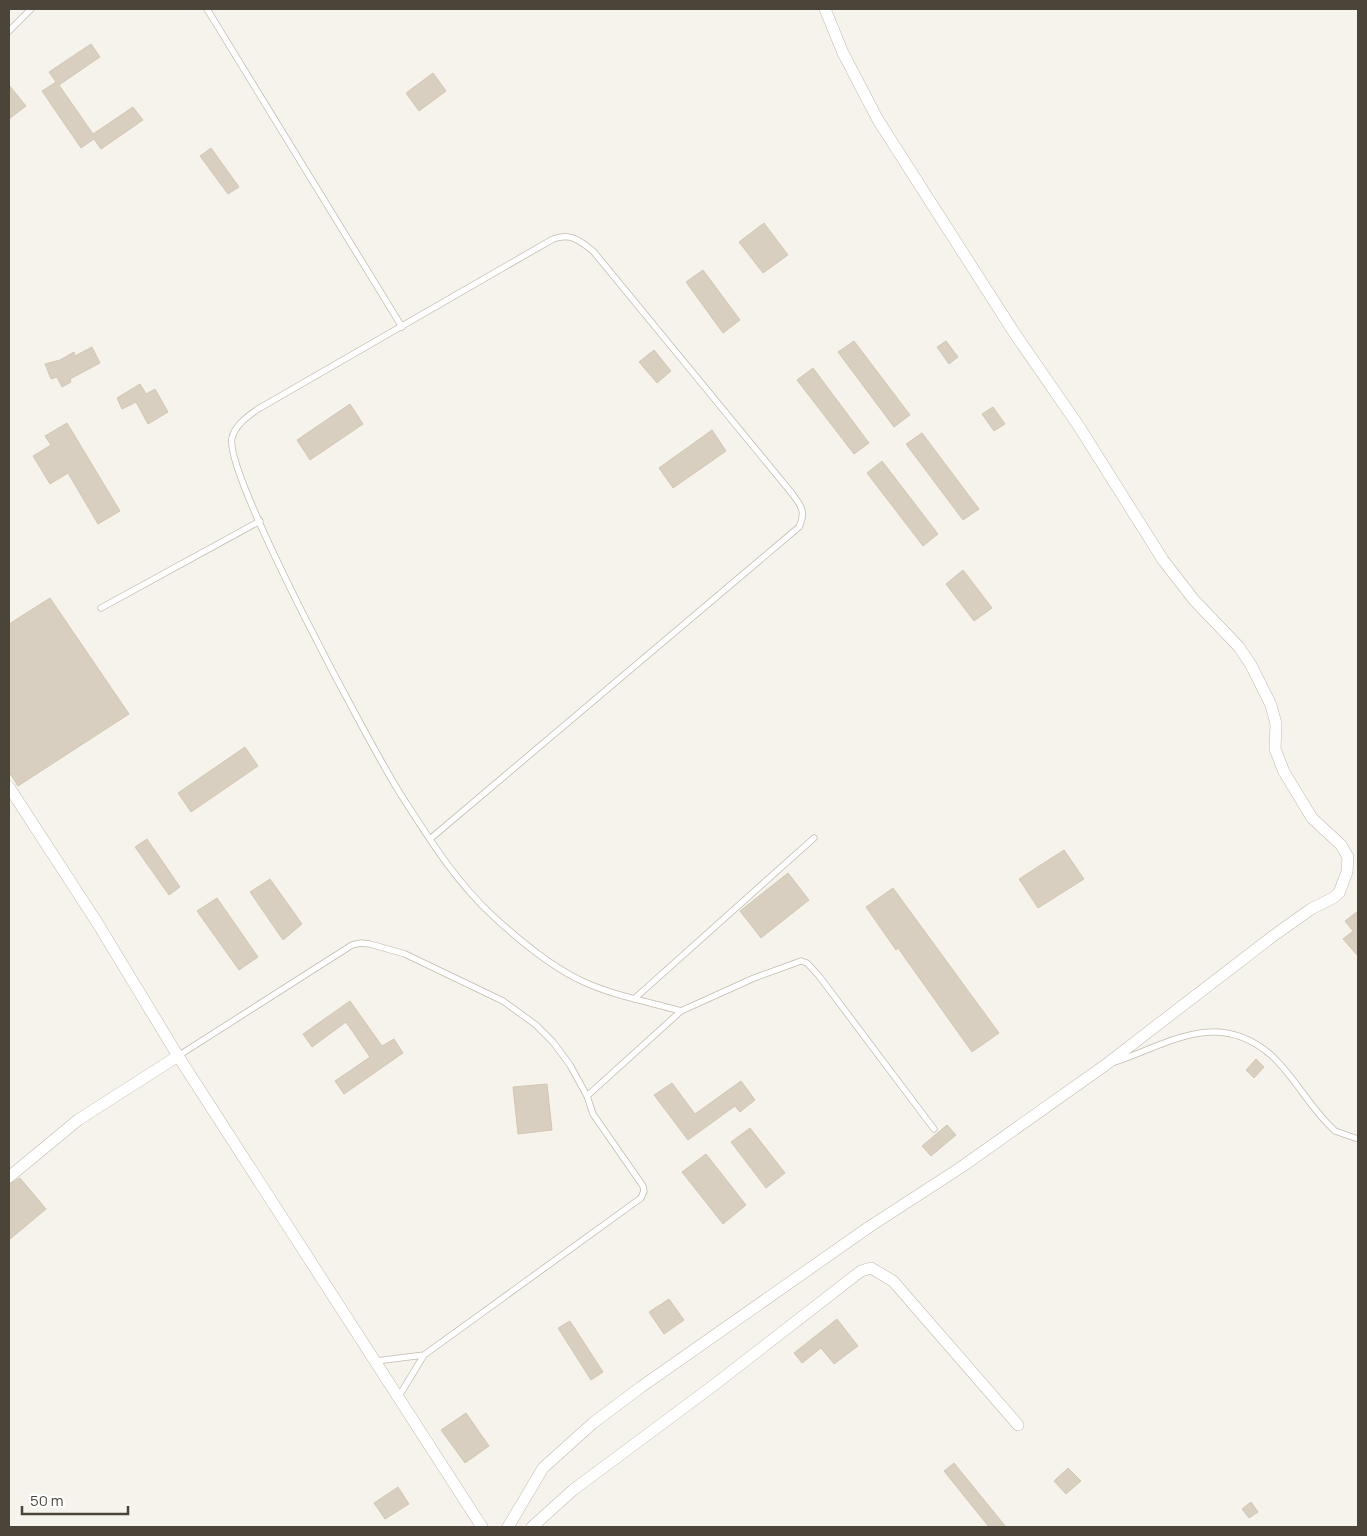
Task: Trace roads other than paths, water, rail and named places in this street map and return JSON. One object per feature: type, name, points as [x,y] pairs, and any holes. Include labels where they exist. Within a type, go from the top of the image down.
[{"type":"street","points":[[508,1527],[543,1468],[594,1422],[869,1227],[960,1168],[1104,1066],[1273,936],[1339,893],[1348,872],[1348,857],[1341,845],[1312,818],[1284,772],[1275,749],[1276,724],[1271,705],[1243,653],[1215,620],[1194,600],[1163,560],[1078,425],[1015,334],[878,120],[843,53],[825,9]]},
{"type":"street","points":[[9,787],[98,924],[178,1056],[482,1527]]},
{"type":"street","points":[[9,1177],[78,1120],[178,1056]]},
{"type":"street","points":[[532,1527],[573,1490],[861,1271],[870,1268],[893,1281],[1018,1425]]},
{"type":"lane","points":[[9,31],[31,9]]},
{"type":"lane","points":[[206,9],[402,327]]},
{"type":"lane","points":[[430,839],[799,527],[804,517],[803,508],[790,491],[593,251],[577,239],[564,235],[553,239],[258,409],[238,425],[231,440],[238,470],[283,574],[346,695],[401,795],[430,839],[467,889],[493,916],[541,956],[584,982],[681,1012]]},
{"type":"lane","points":[[101,608],[260,521]]},
{"type":"lane","points":[[634,999],[814,838]]},
{"type":"lane","points":[[178,1056],[352,945],[361,942],[405,954],[504,1001],[536,1025],[554,1042],[570,1065],[587,1096],[593,1114],[643,1186],[644,1191],[641,1198],[424,1355],[399,1396]]},
{"type":"lane","points":[[587,1096],[681,1012],[710,996],[785,965],[801,961],[807,963],[934,1129]]},
{"type":"lane","points":[[1104,1066],[1168,1040],[1199,1032],[1228,1031],[1271,1055],[1329,1125],[1335,1130],[1358,1139]]},
{"type":"lane","points":[[376,1361],[424,1355]]}]
